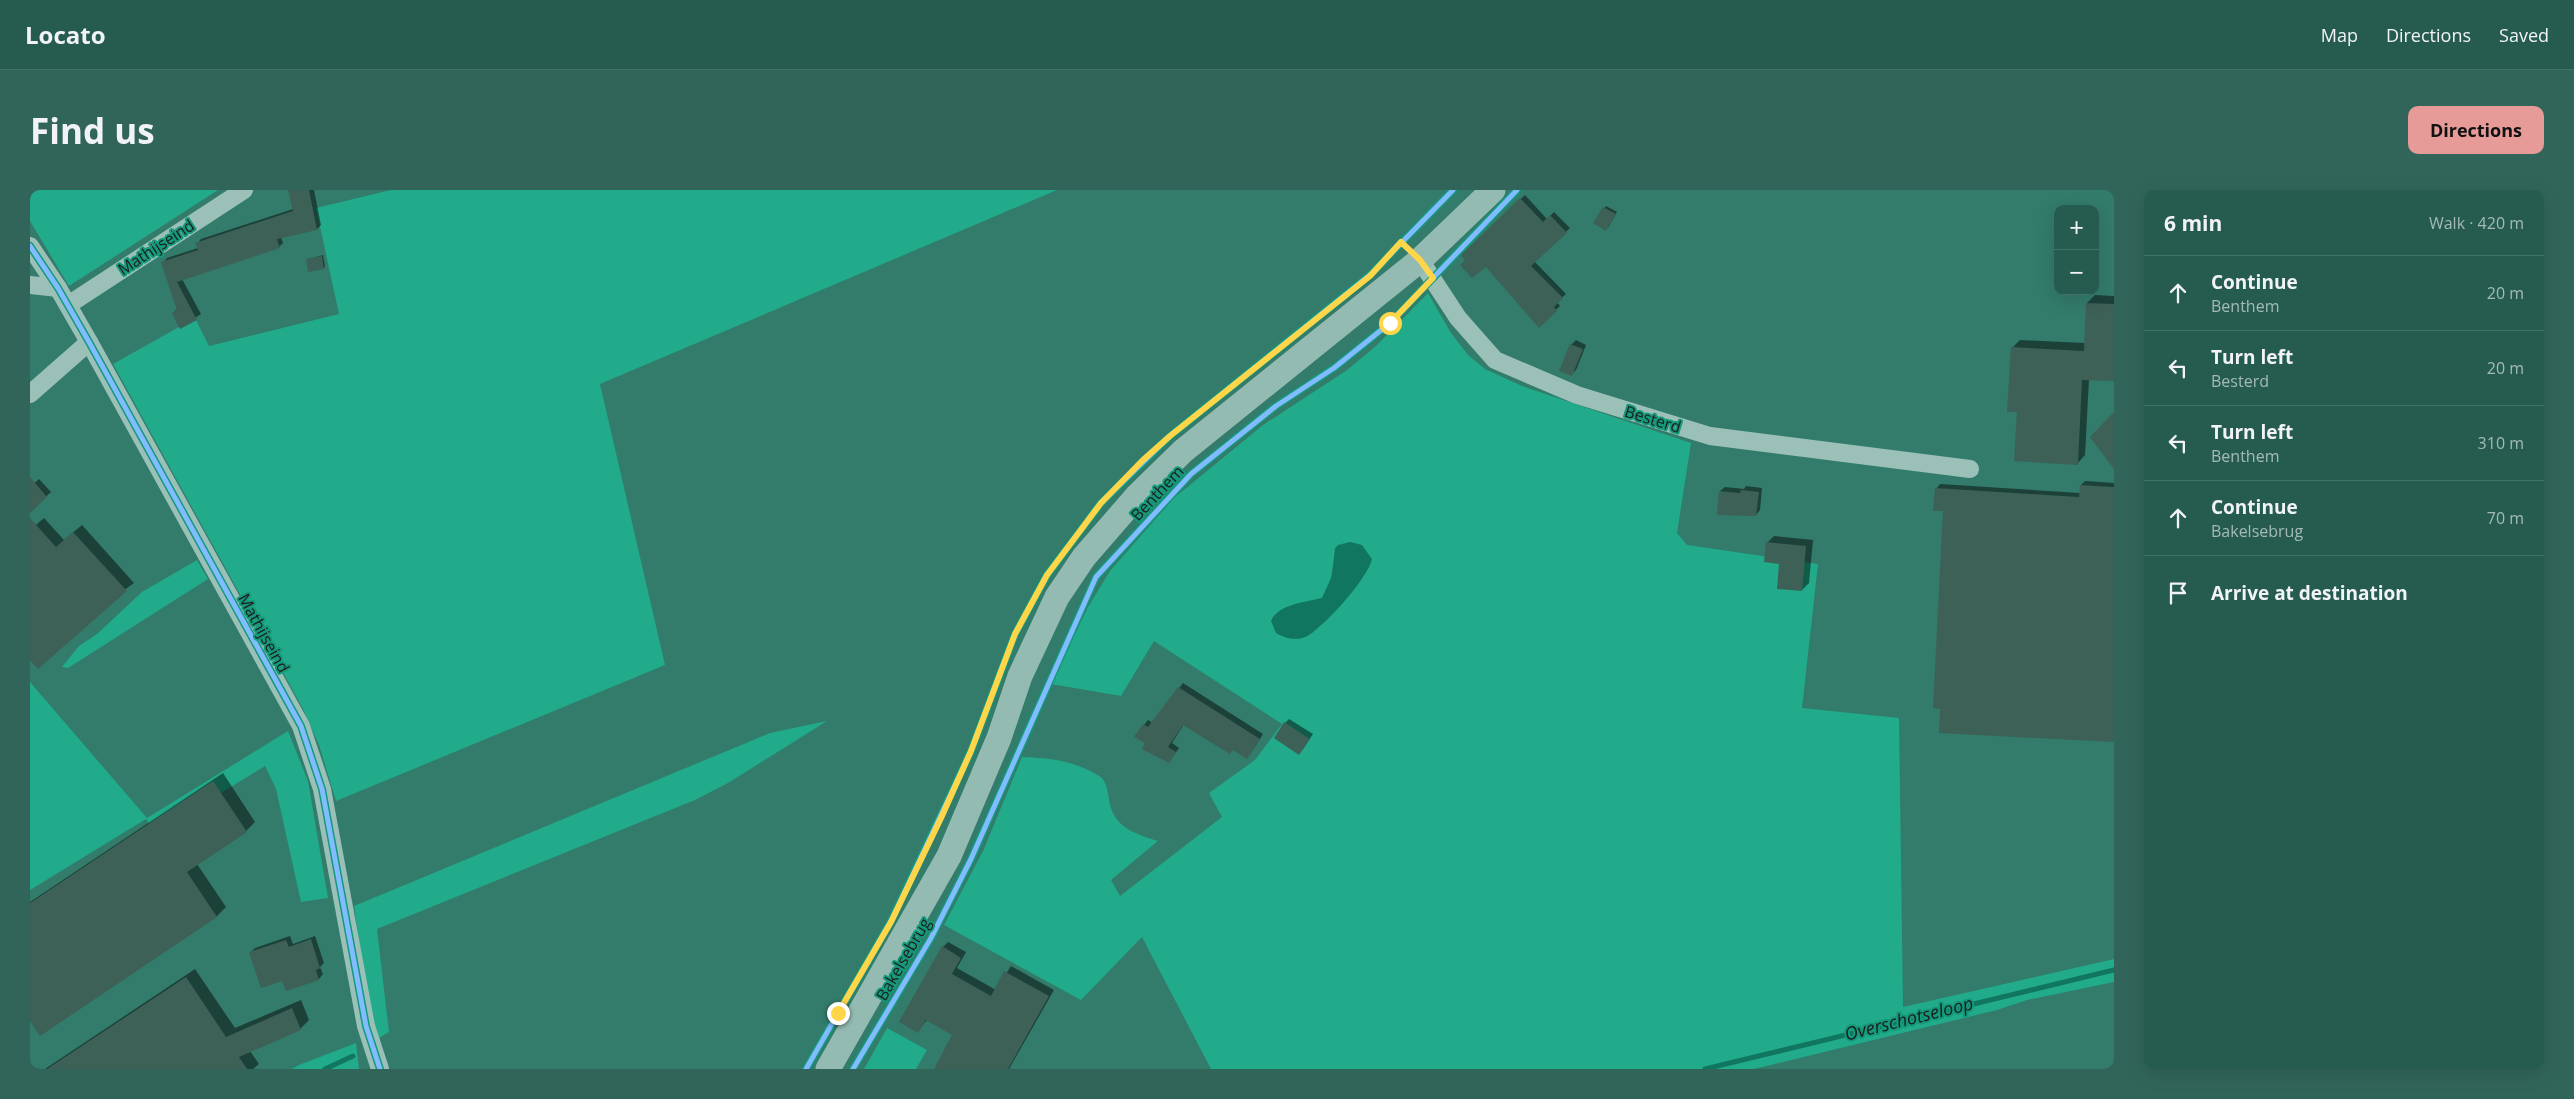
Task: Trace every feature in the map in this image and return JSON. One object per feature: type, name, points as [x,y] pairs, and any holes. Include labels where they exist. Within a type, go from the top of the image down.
[{"type":"main road","name":"Benthem","points":[[949,856],[999,738],[1020,676],[1057,598],[1084,557],[1137,496],[1183,451],[1420,260],[1493,190]]},
{"type":"main road","name":"Bakelsebrug","points":[[828,1069],[949,856]]},
{"type":"street","name":"Mathijseind","points":[[68,305],[244,190]]},
{"type":"street","name":"Mathijseind","points":[[30,246],[58,288],[89,342],[301,726],[322,789],[366,1026],[380,1069]]},
{"type":"street","name":"Besterd","points":[[1420,260],[1458,318],[1494,360],[1577,395],[1710,436],[1970,469]]},
{"type":"street","points":[[30,285],[58,288]]},
{"type":"street","points":[[30,394],[89,342]]},
{"type":"shaded area","points":[[30,190],[218,190],[69,286],[30,221]]},
{"type":"shaded area","points":[[391,190],[1057,190],[600,384],[665,665],[336,801],[319,745],[302,707],[113,364],[195,318],[209,346],[339,314],[316,208]]},
{"type":"shaded area","points":[[1428,293],[1451,333],[1468,355],[1485,369],[1522,386],[1691,443],[1677,533],[1687,545],[1818,564],[1802,708],[1899,718],[1903,1007],[2114,959],[2114,982],[2027,1000],[1997,1010],[1754,1069],[1211,1069],[1142,937],[1081,1000],[944,925],[983,851],[1022,757],[1067,762],[1100,776],[1106,786],[1111,809],[1120,823],[1133,832],[1158,841],[1111,880],[1120,896],[1222,817],[1209,793],[1255,760],[1282,724],[1154,641],[1121,696],[1051,684],[1088,607],[1110,571],[1174,498],[1263,425],[1347,370],[1377,345]],"holes":[[[1350,542],[1352,543],[1336,594],[1330,608],[1316,630],[1301,638],[1280,635],[1274,616],[1293,605],[1322,598],[1330,583],[1335,554]]]},
{"type":"shaded area","points":[[1350,542],[1362,545],[1372,559],[1354,590],[1333,614],[1305,637],[1298,639],[1290,638],[1276,633],[1271,621],[1280,611],[1286,607],[1322,598],[1332,576],[1335,548],[1338,545]]},
{"type":"shaded area","points":[[197,560],[208,579],[68,668],[62,667],[79,646],[97,634],[142,592]]},
{"type":"shaded area","points":[[30,682],[147,818],[288,731],[308,781],[328,898],[301,902],[276,789],[265,766],[156,833],[146,819],[30,890]]},
{"type":"shaded area","points":[[827,721],[728,783],[695,800],[377,929],[389,1032],[374,1041],[354,906],[770,733]]},
{"type":"shaded area","points":[[887,1028],[927,1050],[916,1069],[864,1069]]},
{"type":"shaded area","points":[[356,1043],[359,1069],[292,1069],[299,1065]]},
{"type":"building","points":[[288,190],[309,190],[317,230],[277,239],[280,248],[177,282],[197,320],[180,329],[172,313],[177,310],[161,262],[198,250],[195,243],[293,211]]},
{"type":"building","points":[[1520,198],[1543,222],[1550,215],[1567,233],[1531,266],[1563,298],[1554,307],[1557,311],[1539,328],[1486,267],[1472,278],[1460,265],[1465,260],[1461,255]]},
{"type":"building","points":[[1603,207],[1616,214],[1606,231],[1593,223]]},
{"type":"building","points":[[322,256],[324,269],[308,272],[306,259]]},
{"type":"building","points":[[2086,303],[2114,304],[2114,381],[2082,380],[2078,465],[2014,461],[2017,412],[2007,412],[2011,347],[2084,351]]},
{"type":"building","points":[[1570,344],[1583,349],[1572,376],[1559,371]]},
{"type":"building","points":[[2114,412],[2114,469],[2090,437]]},
{"type":"building","points":[[30,477],[47,497],[30,513]]},
{"type":"building","points":[[2080,485],[2114,487],[2114,742],[1939,733],[1940,709],[1933,708],[1943,511],[1933,511],[1935,488],[2079,497]]},
{"type":"building","points":[[1741,490],[1759,492],[1756,516],[1717,515],[1719,491],[1740,493]]},
{"type":"building","points":[[30,518],[56,547],[73,532],[127,591],[38,669],[30,660]]},
{"type":"building","points":[[1766,542],[1806,546],[1802,591],[1777,589],[1779,564],[1764,562]]},
{"type":"building","points":[[1178,687],[1260,739],[1247,759],[1233,750],[1230,754],[1183,725],[1168,747],[1176,752],[1169,763],[1142,749],[1145,743],[1134,737],[1143,724],[1148,727]]},
{"type":"building","points":[[1284,722],[1310,739],[1299,755],[1274,738]]},
{"type":"building","points":[[213,781],[247,832],[187,872],[217,917],[40,1036],[30,1021],[30,903]]},
{"type":"building","points":[[311,939],[320,968],[316,970],[319,980],[286,991],[282,981],[261,988],[249,952],[286,940],[289,947]]},
{"type":"building","points":[[942,946],[961,958],[952,974],[991,996],[1004,971],[1049,996],[1008,1069],[934,1069],[952,1035],[926,1020],[918,1033],[899,1022]]},
{"type":"building","points":[[186,977],[226,1037],[292,1008],[301,1030],[239,1057],[247,1069],[47,1069]]},
{"type":"waterway","name":"Overschotseloop","points":[[1705,1069],[2114,970]]},
{"type":"waterway","points":[[325,1069],[353,1056]]},
{"type":"cycle path","points":[[806,1069],[891,921],[971,751],[1015,634],[1047,575],[1101,503],[1170,436],[1370,275],[1453,190]]},
{"type":"cycle path","points":[[853,1069],[931,938],[971,859],[1096,577],[1191,474],[1276,406],[1334,368],[1390,323],[1517,190]]},
{"type":"cycle path","points":[[30,246],[58,288],[89,342],[301,726],[322,789],[366,1026],[380,1069]]},
{"type":"route","points":[[838,1013],[891,922],[941,818],[971,751],[1015,634],[1047,575],[1101,503],[1143,460],[1170,436],[1370,276],[1401,242],[1420,260],[1433,278],[1390,323]]}]
